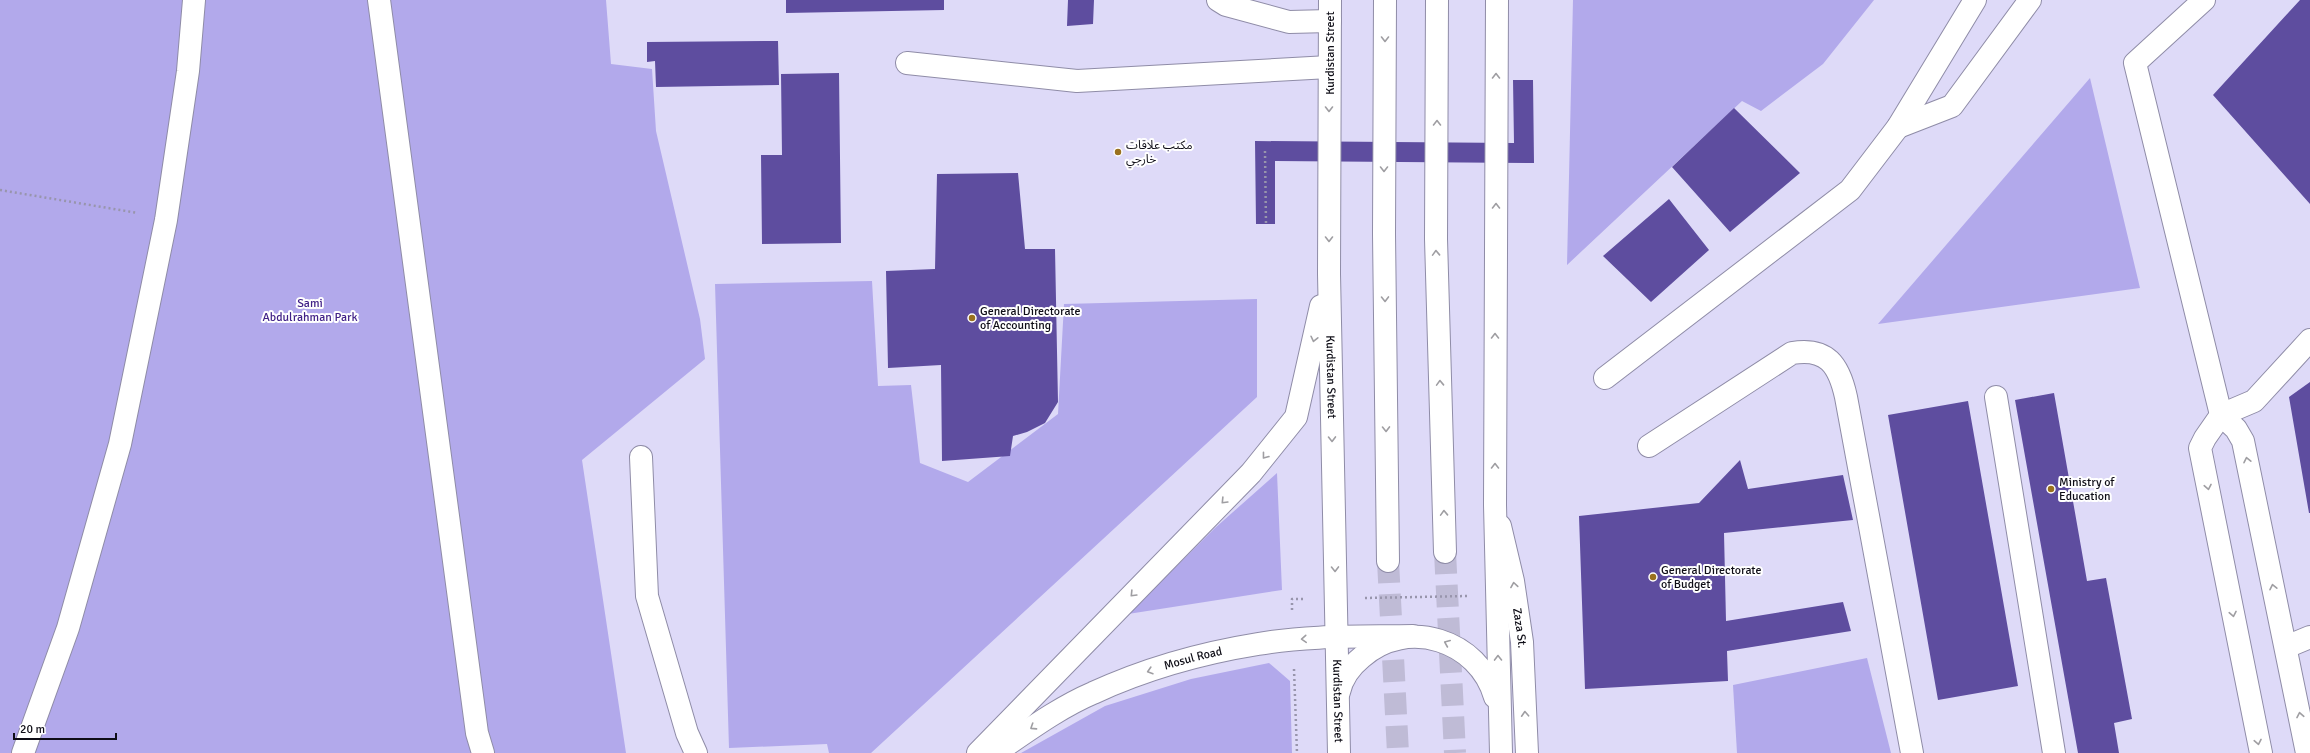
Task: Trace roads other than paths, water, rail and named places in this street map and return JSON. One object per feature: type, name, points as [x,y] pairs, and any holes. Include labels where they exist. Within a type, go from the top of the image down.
[{"type":"main road","points":[[23,753],[68,628],[120,444],[166,220],[188,71],[194,0]]},
{"type":"main road","points":[[379,0],[477,733],[483,753]]},
{"type":"main road","points":[[1218,0],[1226,5],[1289,22],[1330,21]]},
{"type":"main road","name":"Kurdistan Street","points":[[1330,0],[1329,274],[1340,750]]},
{"type":"main road","points":[[1385,0],[1384,234],[1388,561]]},
{"type":"main road","points":[[1437,0],[1436,239],[1445,552]]},
{"type":"main road","points":[[1497,0],[1495,505],[1501,753]]},
{"type":"main road","points":[[1605,378],[1850,190],[1898,127],[1975,0]]},
{"type":"main road","points":[[1898,127],[1952,106],[2030,0]]},
{"type":"main road","points":[[2204,0],[2136,63],[2222,415],[2236,429],[2242,441],[2308,753]]},
{"type":"main road","points":[[906,63],[1078,81],[1329,66]]},
{"type":"main road","points":[[978,753],[1251,473],[1296,417],[1329,274]]},
{"type":"main road","points":[[2261,753],[2200,448],[2205,438],[2222,415],[2254,401],[2310,340]]},
{"type":"main road","points":[[1649,446],[1792,352],[1808,350],[1828,358],[1842,379],[1844,385],[1912,753]]},
{"type":"main road","points":[[1996,397],[2054,753]]},
{"type":"main road","points":[[642,457],[647,596],[687,733],[696,753]]},
{"type":"main road","name":"Zaza St.","points":[[1495,505],[1513,581],[1520,634],[1527,753]]},
{"type":"main road","points":[[1338,697],[1341,683],[1348,672],[1365,654],[1387,642],[1413,636],[1440,640],[1464,652],[1475,661],[1490,683],[1499,717],[1496,741],[1491,753]]},
{"type":"main road","name":"Mosul Road","points":[[995,753],[1035,725],[1092,693],[1136,675],[1259,643],[1337,637],[1413,636]]},
{"type":"main road","points":[[2286,646],[2310,637]]},
{"type":"tunnel","points":[[1445,552],[1455,753]]},
{"type":"tunnel","points":[[1388,561],[1398,753]]},
{"type":"place","name":"مكتب علاقات خارجي","points":[[1118,152]]},
{"type":"place","name":"General Directorate of Accounting","points":[[972,318]]},
{"type":"place","name":"Ministry of Education","points":[[2051,489]]},
{"type":"place","name":"General Directorate of Budget","points":[[1653,577]]},
{"type":"park label","name":"Sami Abdulrahman Park","points":[[310,310]]}]
